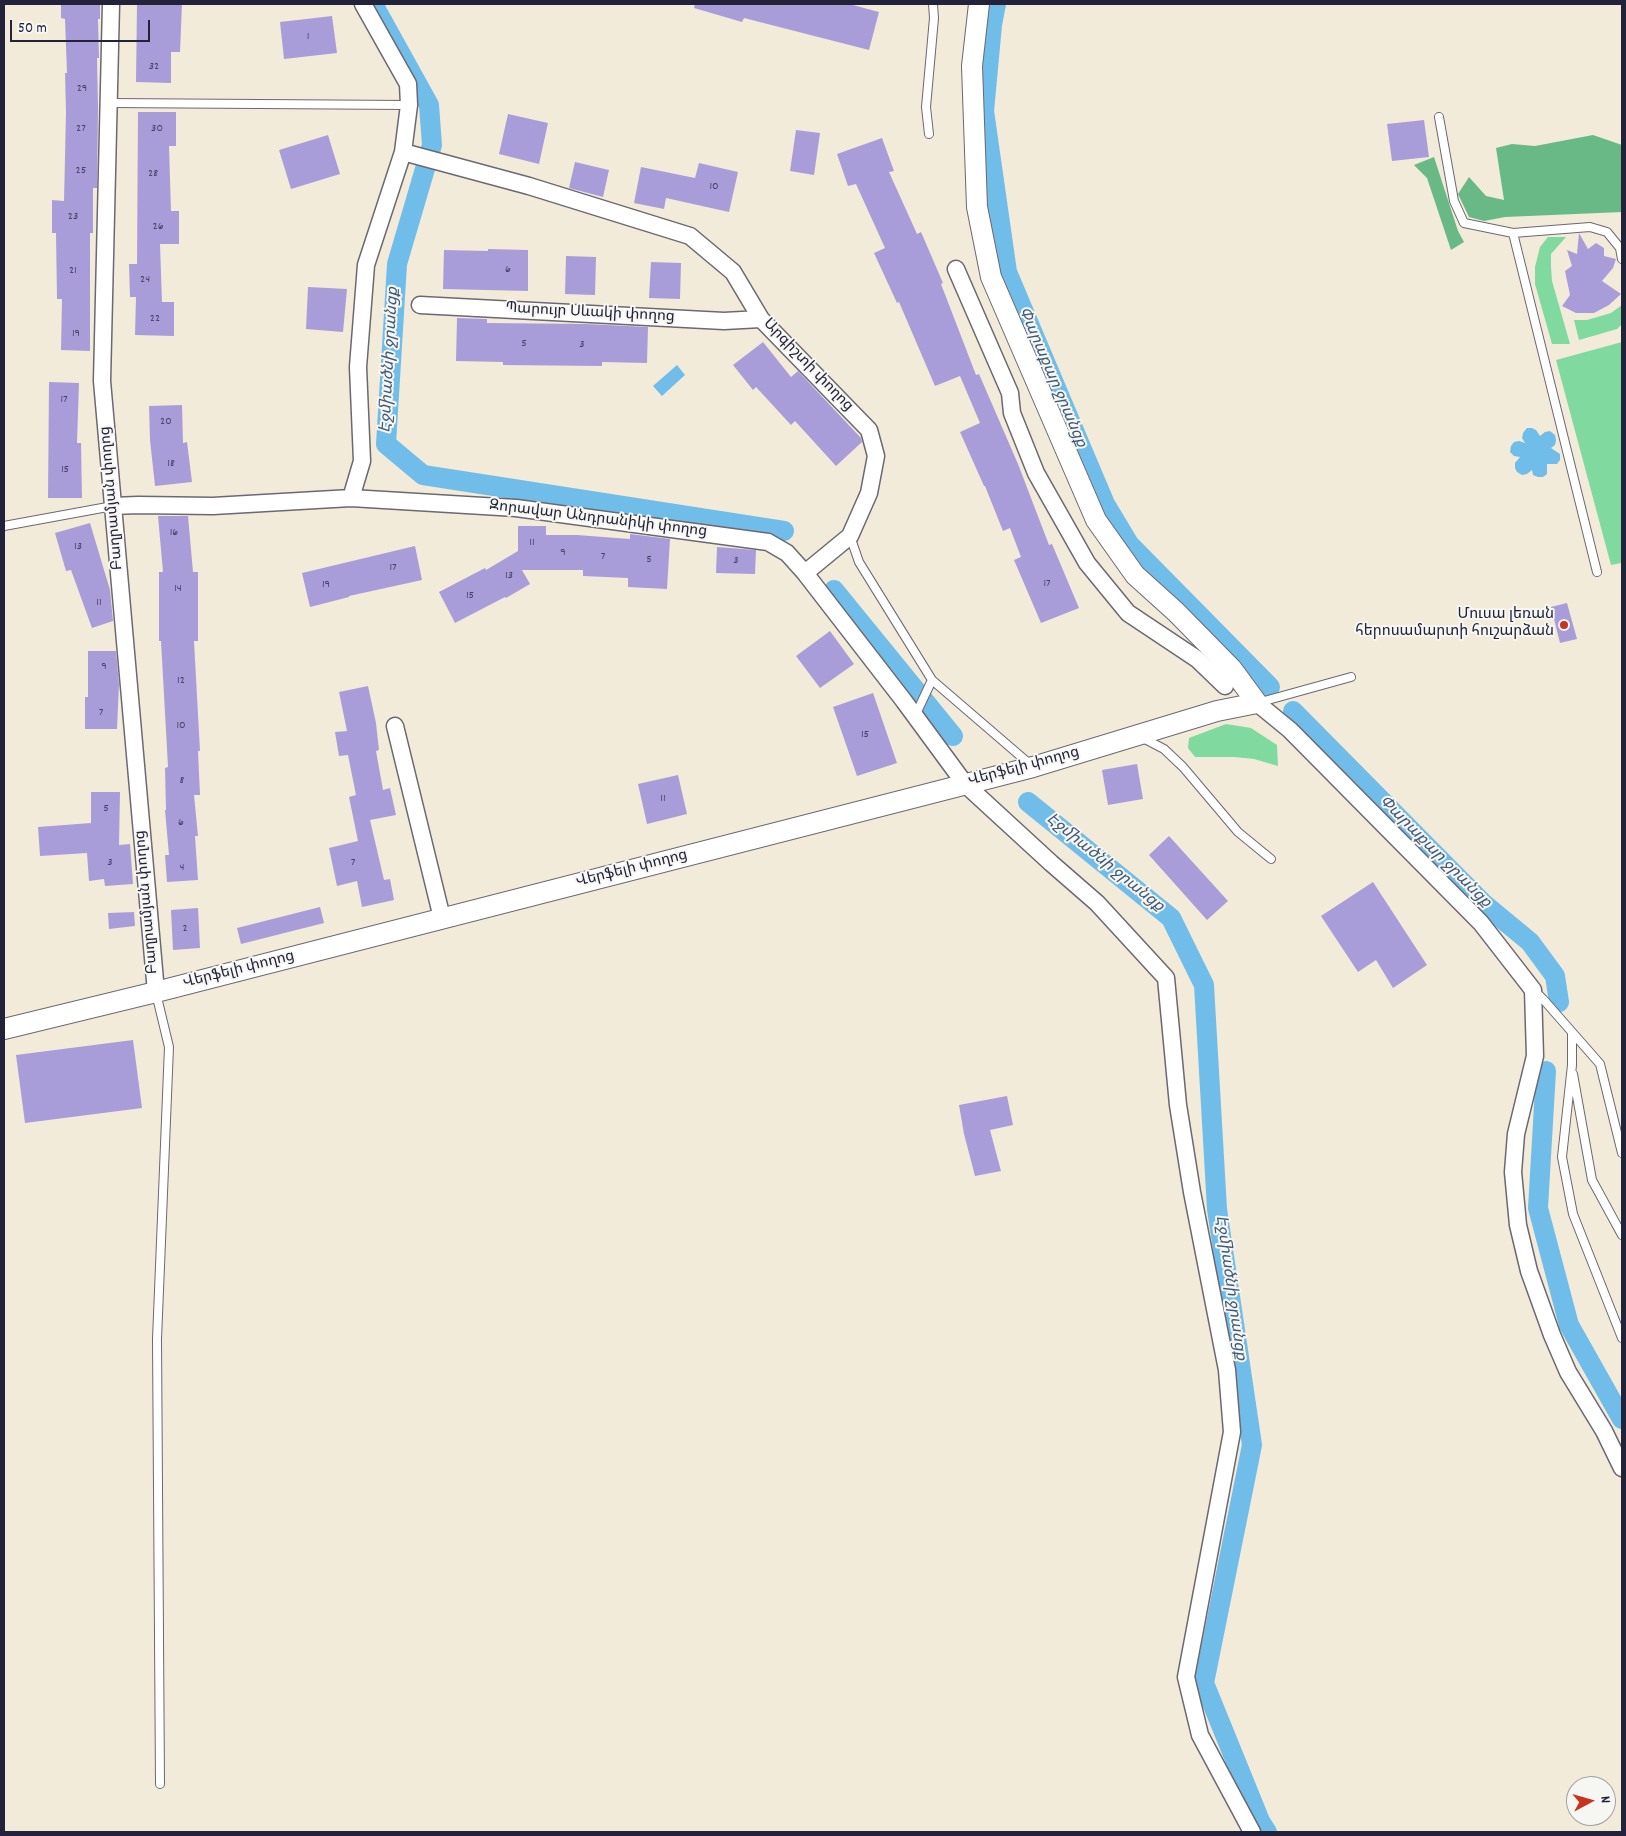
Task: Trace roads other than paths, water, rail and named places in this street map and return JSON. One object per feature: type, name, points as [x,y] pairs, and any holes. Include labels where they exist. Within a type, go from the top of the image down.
[{"type":"street","name":"Բաղրամյան փողոց","points":[[111,4],[102,381],[156,992]]},
{"type":"street","points":[[351,498],[362,461],[358,367],[366,265],[409,154],[408,84],[363,4]]},
{"type":"street","points":[[979,4],[972,66],[977,207],[992,276],[1096,520],[1135,575],[1176,612],[1223,660],[1257,703],[1290,730],[1481,923],[1533,990],[1535,1056],[1516,1134],[1513,1172],[1518,1225],[1529,1272],[1561,1358],[1604,1431],[1622,1468]]},
{"type":"street","name":"Արգիշտի փողոց","points":[[409,154],[529,186],[690,236],[733,272],[761,319],[869,430],[876,456],[869,493],[850,536],[805,573]]},
{"type":"street","points":[[956,269],[1010,393],[1012,413],[1036,473],[1087,563],[1128,613],[1197,659],[1225,686]]},
{"type":"street","name":"Պարույր Սևակի փողոց","points":[[420,305],[724,321],[761,319]]},
{"type":"street","name":"Զորավար Անդրանիկի փողոց","points":[[113,506],[214,506],[351,498],[516,508],[768,542],[787,553],[805,573],[916,712],[965,784],[1097,903],[1166,978],[1178,1105],[1192,1192],[1227,1370],[1232,1432],[1186,1677],[1200,1735],[1252,1832]]},
{"type":"street","points":[[1218,711],[1225,686],[1223,660]]},
{"type":"street","name":"Վերֆելի փողոց","points":[[4,1029],[156,992],[1033,767],[1218,711],[1257,703]]},
{"type":"street","points":[[396,726],[442,918]]},
{"type":"lane","points":[[929,134],[926,107],[934,4]]},
{"type":"lane","points":[[109,103],[409,105]]},
{"type":"lane","points":[[1439,117],[1454,201],[1464,223],[1513,234],[1590,227],[1607,232],[1620,248],[1622,259]]},
{"type":"lane","points":[[1513,234],[1597,572]]},
{"type":"lane","points":[[4,526],[113,506]]},
{"type":"lane","points":[[850,536],[859,562],[931,682],[1033,767]]},
{"type":"lane","points":[[1257,703],[1351,677]]},
{"type":"lane","points":[[916,712],[931,682]]},
{"type":"lane","points":[[1137,735],[1164,749],[1183,767],[1238,832],[1271,859]]},
{"type":"lane","points":[[1533,990],[1600,1064],[1622,1153]]},
{"type":"lane","points":[[156,992],[168,1047],[157,1340],[160,1784]]},
{"type":"lane","points":[[1572,1033],[1572,1065],[1562,1157],[1573,1214],[1622,1338]]},
{"type":"lane","points":[[1572,1065],[1592,1180],[1622,1235]]},
{"type":"water","points":[[677,365],[685,375],[662,396],[653,386]]},
{"type":"water","points":[[1527,428],[1536,430],[1540,436],[1550,431],[1555,435],[1555,445],[1551,448],[1560,454],[1560,460],[1557,464],[1547,464],[1547,474],[1543,477],[1533,475],[1532,470],[1522,475],[1515,468],[1515,463],[1520,457],[1514,456],[1510,452],[1511,446],[1514,442],[1525,443],[1522,438]]},
{"type":"waterway","name":"Էջմիածնի ջրանցք","points":[[373,4],[429,105],[432,145],[397,264],[386,444],[423,475],[784,531]]},
{"type":"waterway","name":"Փարաքար ջրանցք","points":[[996,4],[992,25],[984,111],[1007,272],[1105,504],[1129,544],[1270,687]]},
{"type":"waterway","name":"Էջմիածնի ջրանցք","points":[[834,590],[953,736]]},
{"type":"waterway","name":"Փարաքար ջրանցք","points":[[1293,711],[1484,904],[1530,942],[1555,976],[1559,1002]]},
{"type":"waterway","name":"Էջմիածնի ջրանցք","points":[[1028,802],[1171,918],[1204,985],[1217,1209],[1252,1445],[1204,1683],[1260,1821],[1267,1832]]},
{"type":"waterway","name":"Փարաքար ջրանցք","points":[[1546,1071],[1538,1208],[1569,1325],[1622,1419]]},
{"type":"place","name":"Մուսա լեռան հերոսամարտի հուշարձան","points":[[1564,625]]}]
